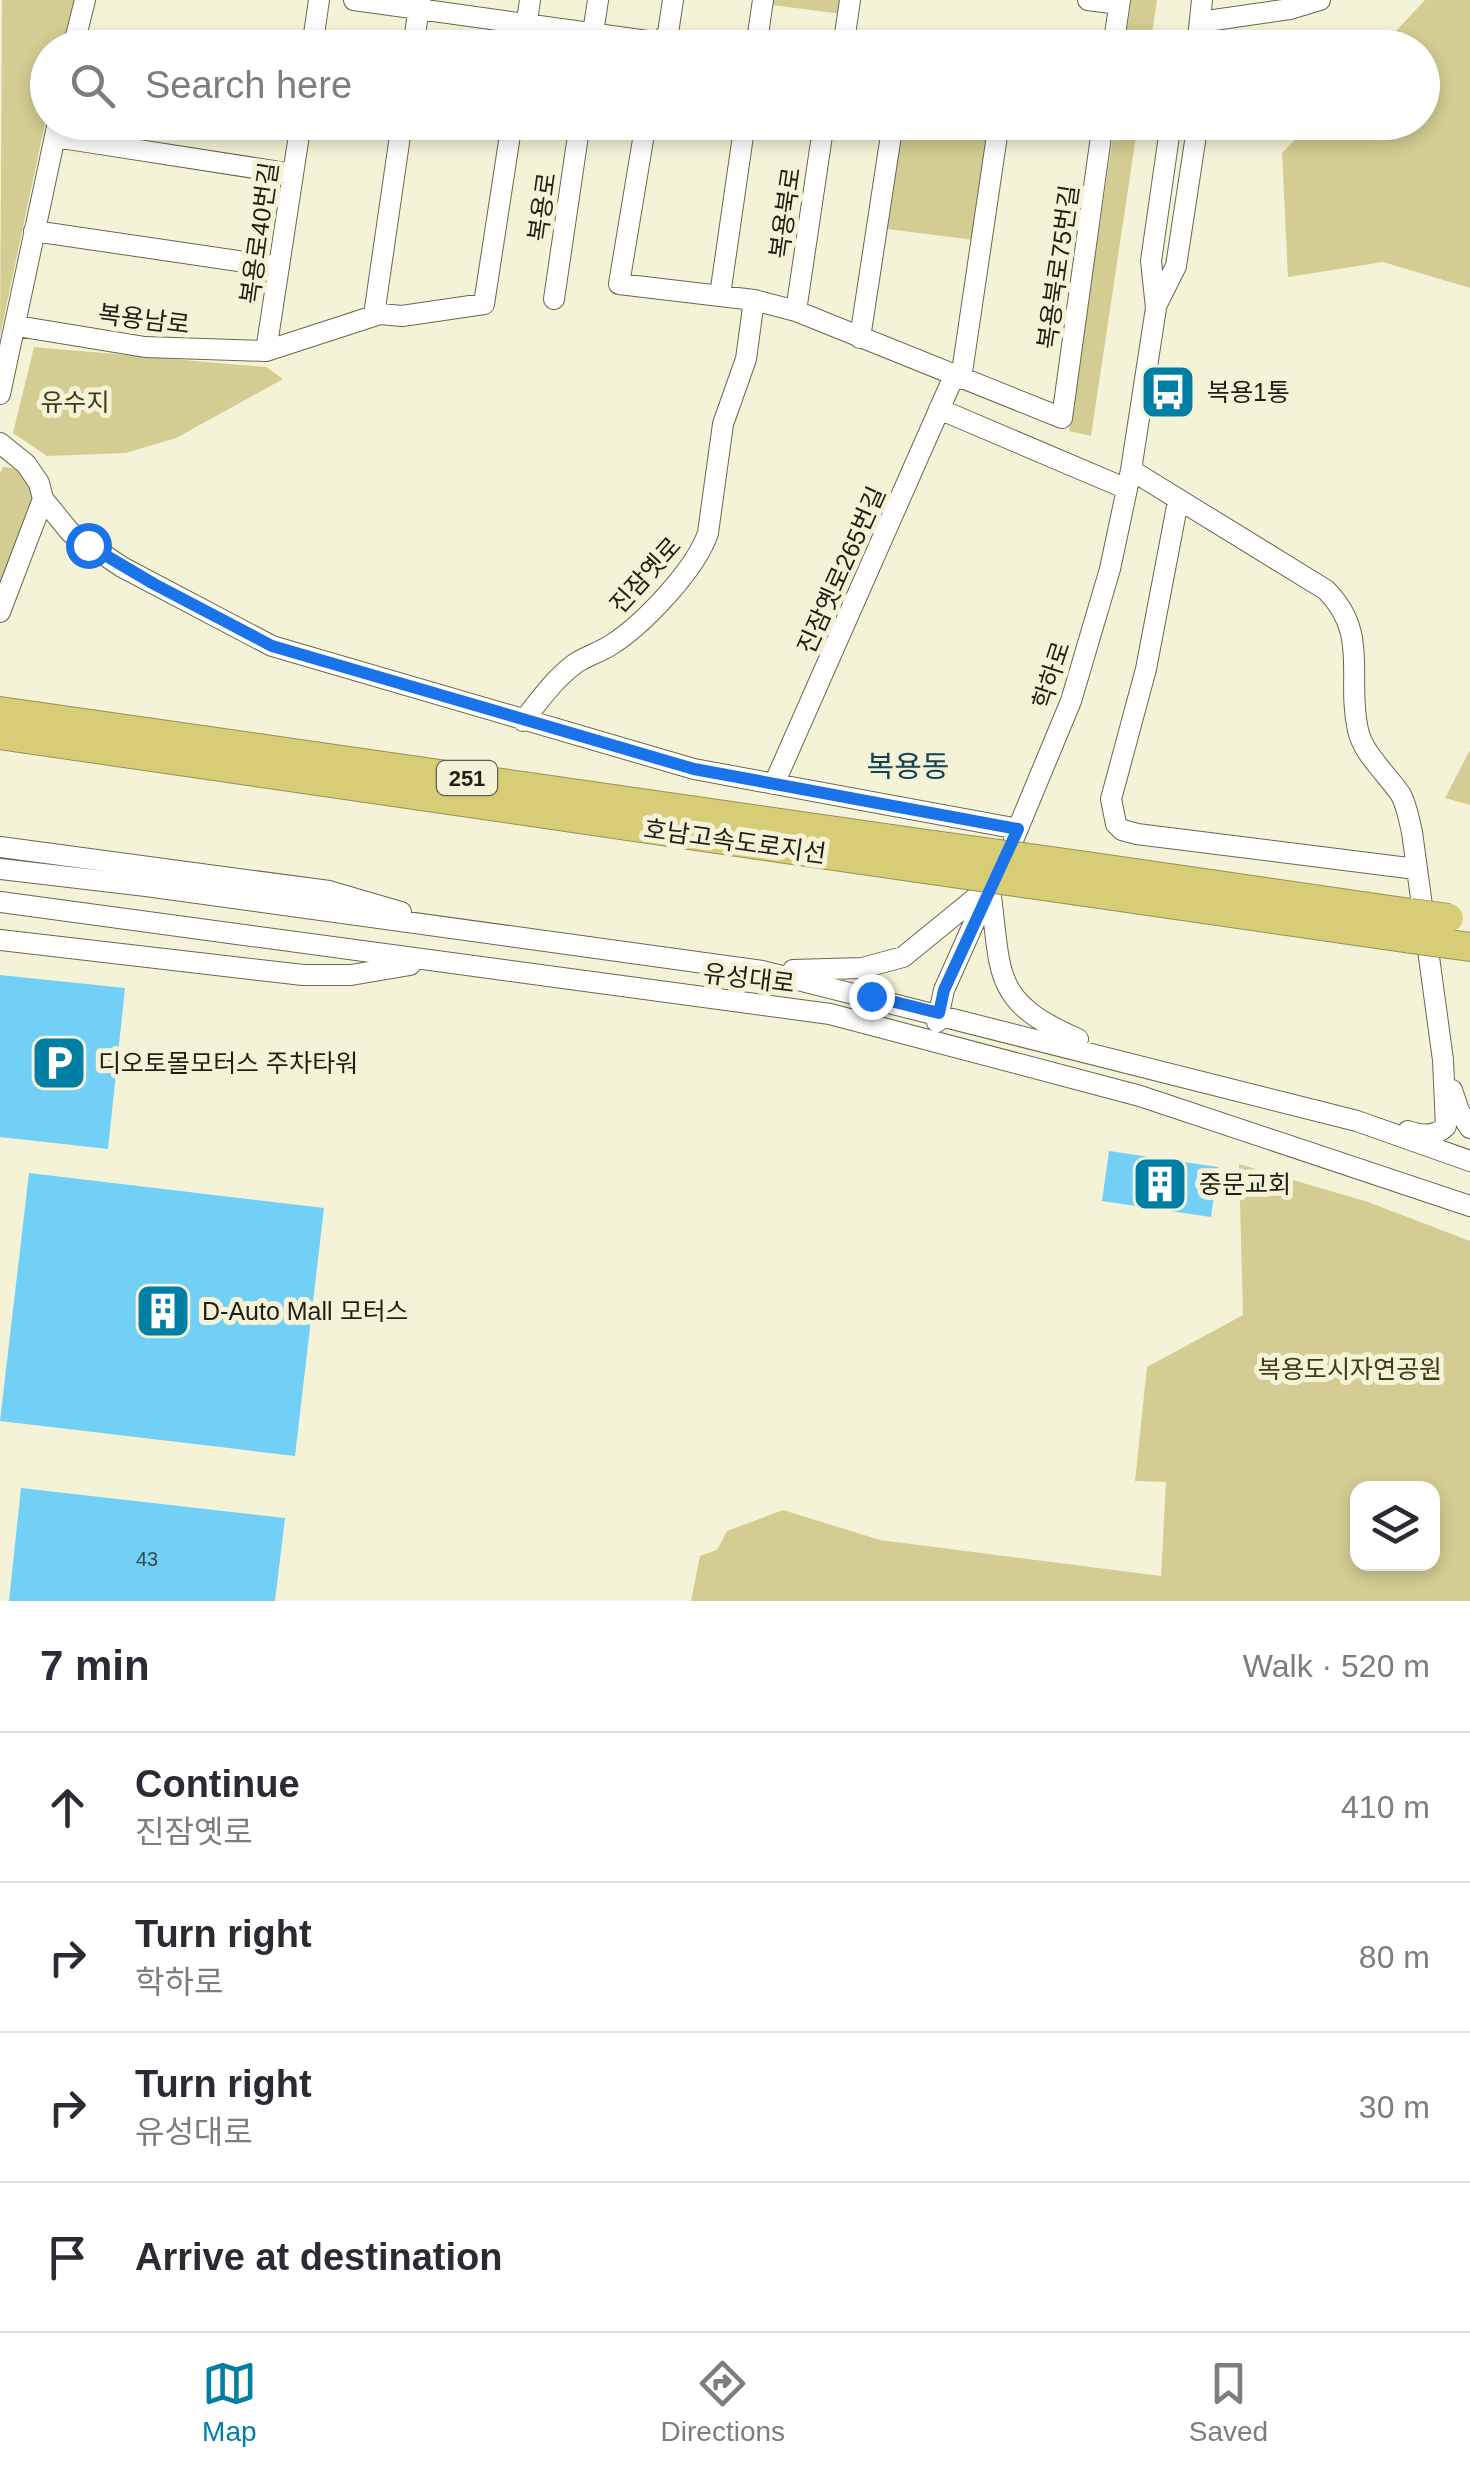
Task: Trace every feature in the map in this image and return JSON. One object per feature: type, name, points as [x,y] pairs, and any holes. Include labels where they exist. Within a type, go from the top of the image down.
[{"type":"highway","name":"호남고속도로지선","points":[[0,710],[929,857]]},
{"type":"highway","name":"호남고속도로지선","points":[[0,735],[929,857],[1459,933]]},
{"type":"street","points":[[78,30],[86,0]]},
{"type":"street","points":[[314,30],[318,0]]},
{"type":"street","points":[[354,0],[419,5],[547,30]]},
{"type":"street","points":[[525,30],[530,0]]},
{"type":"street","points":[[594,30],[598,0]]},
{"type":"street","points":[[669,30],[673,0]]},
{"type":"street","points":[[759,30],[763,0]]},
{"type":"street","points":[[846,30],[850,0]]},
{"type":"street","points":[[1088,0],[1119,2],[1115,30]]},
{"type":"street","points":[[1199,30],[1202,0]]},
{"type":"street","points":[[1200,22],[1290,9],[1320,0]]},
{"type":"street","points":[[416,30],[419,5]]},
{"type":"street","points":[[0,394],[55,140]]},
{"type":"street","points":[[111,140],[293,174]]},
{"type":"street","name":"복용로40번길","points":[[266,351],[298,140]]},
{"type":"street","points":[[374,316],[399,140]]},
{"type":"street","name":"복용남로","points":[[17,326],[145,346],[266,351],[374,316],[402,316],[484,304],[509,140]]},
{"type":"street","name":"복용로","points":[[554,299],[577,140]]},
{"type":"street","points":[[643,140],[619,284],[754,300],[796,311],[957,378],[996,140]]},
{"type":"street","points":[[720,296],[743,140]]},
{"type":"street","name":"복용북로","points":[[796,311],[821,140]]},
{"type":"street","points":[[860,338],[890,140]]},
{"type":"street","name":"복용북로75번길","points":[[957,378],[1062,418],[1101,140]]},
{"type":"street","name":"학하로","points":[[933,1039],[944,990],[1071,701],[1110,569],[1129,480],[1156,308],[1150,260],[1168,140]]},
{"type":"street","name":"학하로","points":[[1156,308],[1176,266],[1195,140]]},
{"type":"street","points":[[34,231],[280,268]]},
{"type":"street","name":"진잠옛로","points":[[523,721],[546,690],[576,664],[613,644],[639,623],[703,549],[723,424],[746,359],[754,300]]},
{"type":"street","name":"진잠옛로265번길","points":[[774,784],[939,410],[957,378]]},
{"type":"street","points":[[939,410],[1178,501],[1326,590],[1342,606],[1355,649],[1358,732],[1404,800],[1443,1060],[1446,1126],[1440,1133],[1416,1134],[1390,1125],[1358,1121]]},
{"type":"street","points":[[0,443],[26,464],[39,483],[42,500],[0,612]]},
{"type":"street","points":[[42,500],[70,532],[99,552],[272,646],[694,769],[1018,829]]},
{"type":"street","points":[[1178,501],[1146,669],[1111,799],[1116,824],[1137,834],[1416,869]]},
{"type":"street","points":[[0,847],[329,891],[470,932]]},
{"type":"street","name":"유성대로","points":[[0,869],[762,971],[1358,1121],[1470,1161]]},
{"type":"street","points":[[762,971],[862,968],[903,957],[990,887]]},
{"type":"street","points":[[990,887],[1005,988],[1040,1022],[1132,1062]]},
{"type":"street","name":"유성대로","points":[[0,902],[830,1014],[1140,1096],[1470,1206]]},
{"type":"street","points":[[0,940],[302,975],[351,975],[432,961]]},
{"type":"street","points":[[1443,1060],[1458,1111],[1470,1128]]},
{"type":"green space","points":[[2,0],[76,0],[68,30],[30,30],[30,140],[41,140],[0,336]]},
{"type":"green space","points":[[773,0],[844,0],[842,14],[772,5]]},
{"type":"green space","points":[[1131,0],[1157,0],[1153,30],[1127,30]]},
{"type":"green space","points":[[1425,0],[1470,0],[1470,288],[1383,262],[1288,277],[1282,153],[1295,140],[1440,140],[1440,30],[1397,30]]},
{"type":"green space","points":[[900,140],[989,140],[974,240],[887,229]]},
{"type":"green space","points":[[1112,140],[1135,140],[1091,436],[1069,431]]},
{"type":"green space","name":"유수지","points":[[34,347],[266,367],[283,379],[176,438],[126,453],[47,456],[13,433]]},
{"type":"green space","points":[[3,467],[19,469],[35,498],[0,596],[0,473]]},
{"type":"green space","points":[[1470,750],[1470,805],[1445,798]]},
{"type":"green space","name":"복용도시자연공원","points":[[1239,1164],[1368,1202],[1470,1241],[1470,1601],[691,1601],[700,1556],[717,1550],[727,1531],[783,1510],[880,1540],[1161,1576],[1166,1482],[1135,1481],[1147,1367],[1243,1315]]},
{"type":"building","name":"디오토몰모터스 주차타워","points":[[0,975],[125,988],[108,1149],[0,1137]]},
{"type":"building","name":"중문교회","points":[[1109,1151],[1218,1167],[1211,1217],[1102,1201]]},
{"type":"building","name":"D-Auto Mall 모터스","points":[[29,1173],[324,1208],[295,1456],[0,1421]]},
{"type":"building","points":[[21,1488],[285,1518],[275,1601],[9,1601]]},
{"type":"place","name":"복용1통","points":[[1168,392]]},
{"type":"place","name":"디오토몰모터스 주차타워","points":[[59,1063]]},
{"type":"place","name":"중문교회","points":[[1160,1184]]},
{"type":"place","name":"D-Auto Mall 모터스","points":[[163,1311]]},
{"type":"district","name":"복용동","points":[[908,766]]},
{"type":"route","points":[[88,545],[272,646],[694,769],[1018,829],[944,990],[939,1013],[871,996]]}]
